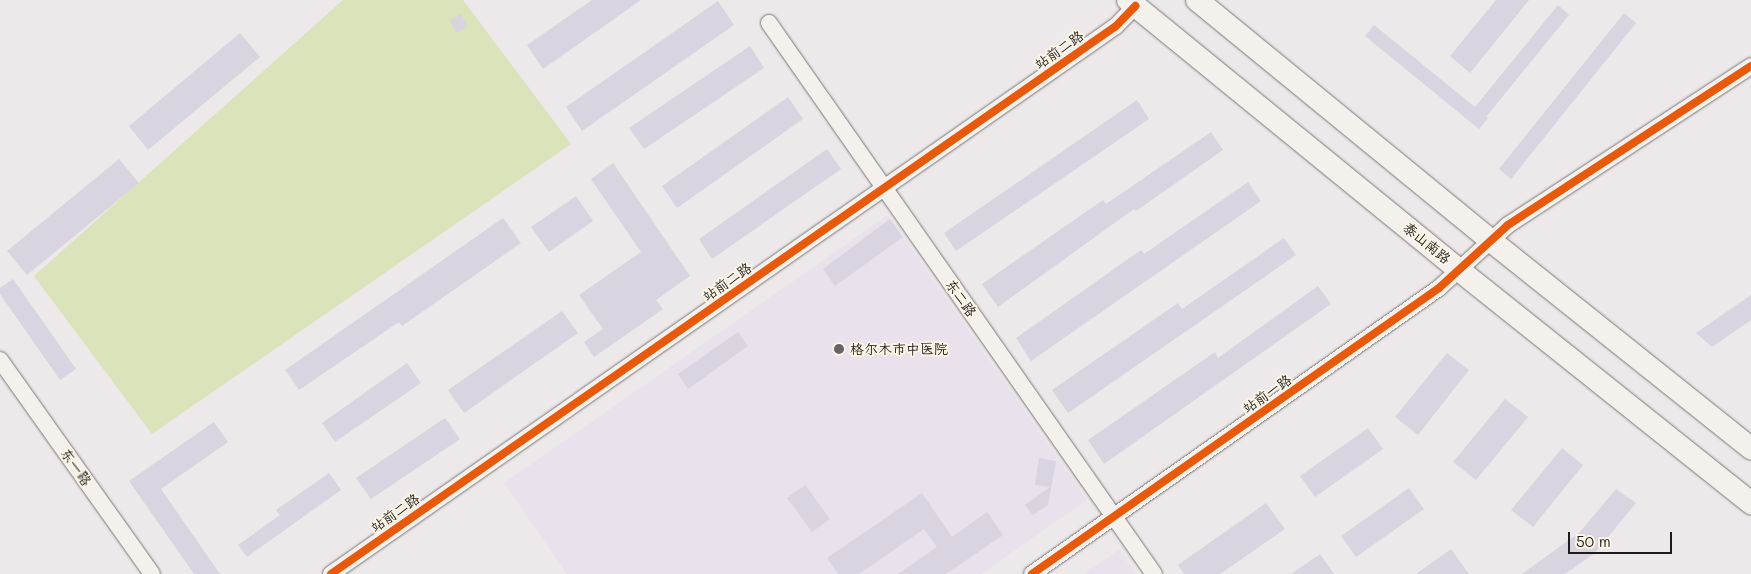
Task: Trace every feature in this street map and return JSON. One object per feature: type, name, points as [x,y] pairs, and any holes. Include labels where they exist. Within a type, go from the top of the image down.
[{"type":"street","points":[[1197,0],[1490,240],[1751,448]]},
{"type":"street","name":"站前二路","points":[[330,574],[1116,26],[1132,3]]},
{"type":"street","name":"泰山南路","points":[[1132,3],[1460,270],[1751,503]]},
{"type":"street","name":"东二路","points":[[769,22],[1154,574]]},
{"type":"street","name":"站前一路","points":[[1032,574],[1439,288],[1508,225],[1751,66]]},
{"type":"street","name":"东一路","points":[[0,360],[152,574]]},
{"type":"shaded area","name":"格尔木市中医院","points":[[888,215],[1087,500],[981,574],[567,574],[504,483]]},
{"type":"shaded area","points":[[1119,550],[1136,574],[1084,574]]},
{"type":"green space","points":[[343,0],[463,0],[571,144],[152,434],[34,276]]},
{"type":"building","points":[[592,0],[641,0],[543,69],[527,45]]},
{"type":"building","points":[[1496,0],[1529,0],[1470,73],[1450,56]]},
{"type":"building","points":[[718,1],[734,25],[582,131],[566,107]]},
{"type":"building","points":[[1558,5],[1569,15],[1486,117],[1488,118],[1479,129],[1365,36],[1374,25],[1475,107]]},
{"type":"building","points":[[1624,13],[1636,23],[1511,179],[1499,169]]},
{"type":"building","points":[[461,14],[468,26],[456,33],[450,20]]},
{"type":"building","points":[[240,33],[260,57],[148,150],[129,126]]},
{"type":"building","points":[[750,46],[764,68],[644,149],[629,128]]},
{"type":"building","points":[[788,97],[803,119],[677,208],[662,186]]},
{"type":"building","points":[[1137,100],[1149,119],[956,251],[944,233]]},
{"type":"building","points":[[1211,132],[1223,150],[1136,211],[1134,209],[998,307],[982,284],[1103,200],[1106,204]]},
{"type":"building","points":[[827,149],[841,169],[712,259],[699,239]]},
{"type":"building","points":[[119,159],[139,183],[27,275],[7,251]]},
{"type":"building","points":[[613,163],[690,276],[656,300],[663,309],[594,357],[584,342],[603,329],[579,295],[641,252],[591,179]]},
{"type":"building","points":[[1248,182],[1261,201],[1031,361],[1016,338],[1141,250],[1144,254]]},
{"type":"building","points":[[576,196],[593,221],[549,252],[531,227]]},
{"type":"building","points":[[503,218],[521,243],[402,326],[399,322],[299,390],[285,370]]},
{"type":"building","points":[[890,219],[903,237],[835,286],[823,269]]},
{"type":"building","points":[[1284,238],[1296,255],[1068,413],[1052,390],[1178,303],[1182,309]]},
{"type":"building","points":[[13,279],[76,369],[60,380],[0,294],[0,288]]},
{"type":"building","points":[[1318,286],[1331,304],[1104,464],[1088,440],[1215,352],[1218,358]]},
{"type":"building","points":[[1751,295],[1751,320],[1712,347],[1696,333]]},
{"type":"building","points":[[562,311],[578,333],[464,413],[448,390]]},
{"type":"building","points":[[738,332],[748,346],[688,389],[678,374]]},
{"type":"building","points":[[1447,353],[1469,370],[1418,435],[1395,417]]},
{"type":"building","points":[[407,363],[421,383],[335,442],[322,423]]},
{"type":"building","points":[[1505,399],[1528,417],[1476,480],[1453,462]]},
{"type":"building","points":[[445,418],[460,439],[371,499],[356,478]]},
{"type":"building","points":[[214,422],[228,442],[161,489],[220,574],[194,574],[129,481]]},
{"type":"building","points":[[1368,428],[1383,449],[1315,497],[1300,476]]},
{"type":"building","points":[[1562,448],[1583,465],[1533,527],[1511,510]]},
{"type":"building","points":[[1039,458],[1056,461],[1048,505],[1033,515],[1025,505],[1050,487],[1035,485]]},
{"type":"building","points":[[329,473],[341,490],[247,557],[238,545],[280,515],[276,510]]},
{"type":"building","points":[[805,485],[830,519],[812,532],[787,498]]},
{"type":"building","points":[[1409,488],[1424,509],[1356,557],[1341,536]]},
{"type":"building","points":[[1616,489],[1636,503],[1595,553],[1565,574],[1522,574],[1580,532]]},
{"type":"building","points":[[922,493],[952,537],[987,512],[1003,535],[946,574],[898,574],[937,547],[924,529],[859,574],[838,574],[827,558]]},
{"type":"building","points":[[1266,503],[1285,529],[1220,574],[1184,574],[1178,565]]},
{"type":"building","points":[[1451,549],[1469,574],[1416,574]]},
{"type":"building","points":[[1320,554],[1334,574],[1291,574]]},
{"type":"cycle path","points":[[331,574],[1116,26],[1135,6]]},
{"type":"cycle path","points":[[1032,574],[1439,288],[1508,225],[1751,66]]},
{"type":"place","name":"格尔木市中医院","points":[[839,349]]}]
